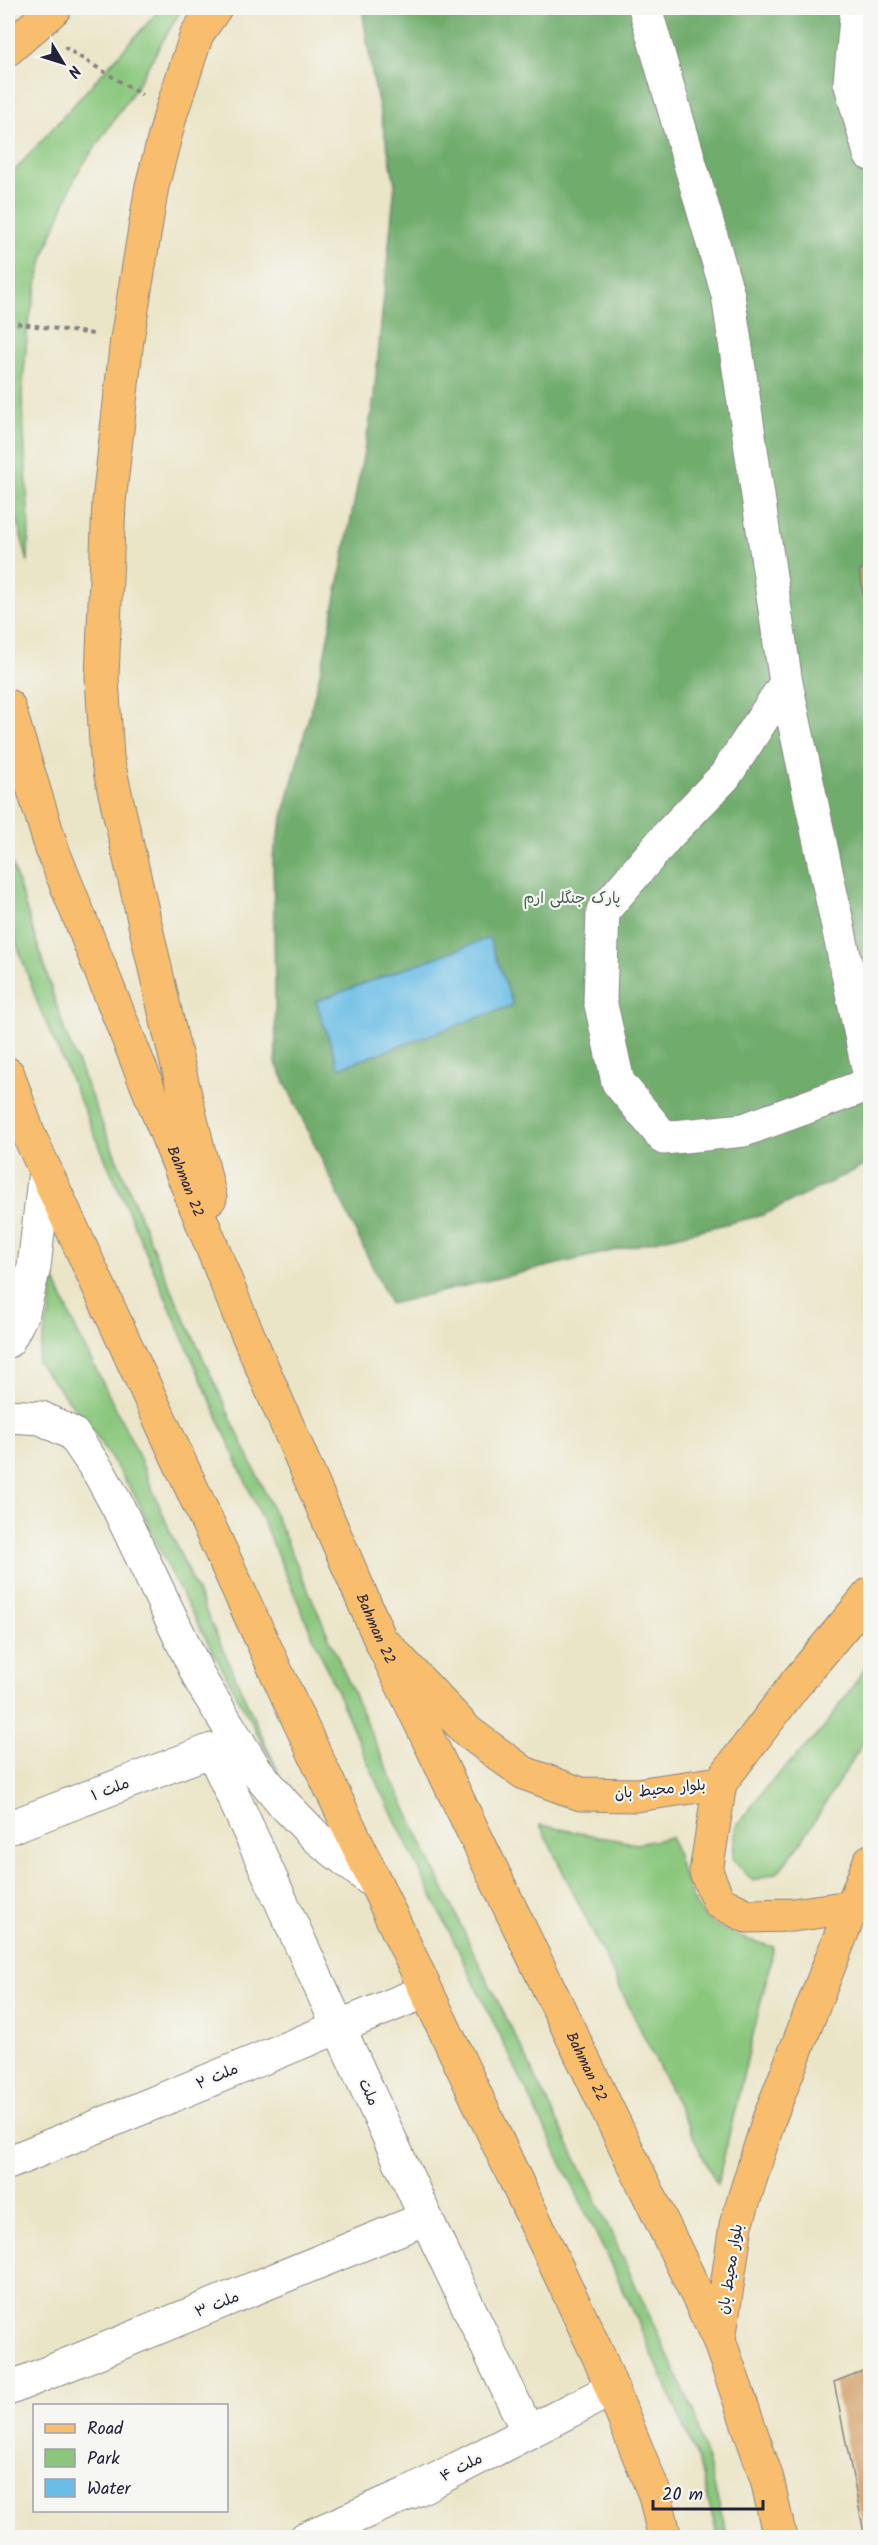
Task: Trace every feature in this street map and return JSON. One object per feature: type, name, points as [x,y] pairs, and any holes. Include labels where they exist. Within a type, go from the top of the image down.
[{"type":"main road","points":[[215,8],[197,34],[171,113],[152,186],[127,339],[109,501],[102,678],[107,758],[169,1029],[239,1314]]},
{"type":"main road","points":[[8,49],[43,18]]},
{"type":"main road","name":"Bahman 22","points":[[8,706],[52,849],[239,1314],[380,1639],[719,2340],[767,2479],[780,2538]]},
{"type":"main road","points":[[8,1074],[28,1133],[45,1170],[376,1884],[599,2357],[655,2496],[665,2538]]},
{"type":"main road","name":"بلوار محیط بان","points":[[380,1639],[468,1732],[524,1773],[581,1794],[636,1795],[720,1783],[796,1683],[870,1594]]},
{"type":"main road","points":[[720,1783],[706,1872],[719,1902],[747,1916],[793,1916],[850,1907]]},
{"type":"main road","name":"بلوار محیط بان","points":[[719,2340],[736,2225],[769,2119],[850,1907],[870,1861]]},
{"type":"street","points":[[645,8],[728,295],[786,683],[870,1077]]},
{"type":"street","points":[[857,8],[850,82],[870,154]]},
{"type":"street","points":[[786,683],[724,776],[668,835],[603,911],[600,999],[618,1082],[664,1138],[744,1130],[870,1084]]},
{"type":"street","points":[[8,1341],[23,1312],[34,1267],[45,1170]]},
{"type":"street","points":[[8,1416],[41,1418],[74,1434],[118,1507],[202,1683],[255,1768],[284,1804],[315,1836],[376,1884]]},
{"type":"street","name":"ملت ۱","points":[[8,1828],[212,1750]]},
{"type":"street","name":"ملت","points":[[212,1750],[426,2218],[528,2432]]},
{"type":"street","name":"ملت ۲","points":[[8,2163],[426,1990]]},
{"type":"street","name":"ملت ۳","points":[[8,2389],[426,2218]]},
{"type":"street","name":"ملت ۴","points":[[306,2538],[416,2490],[612,2389]]},
{"type":"path","points":[[43,18],[171,113]]},
{"type":"path","points":[[8,322],[127,339]]},
{"type":"green space","points":[[161,8],[182,8],[133,92],[76,175],[44,255],[28,325],[22,396],[29,523],[28,562],[8,486],[8,178]]},
{"type":"green space","name":"پارک جنگلی ارم","points":[[362,8],[870,8],[870,1163],[763,1215],[390,1304],[276,1063],[273,856],[324,658],[373,405],[395,184],[372,73]]},
{"type":"green space","points":[[8,851],[65,1032],[157,1258],[269,1501],[378,1749],[472,1949],[593,2193],[693,2410],[728,2537],[718,2537],[697,2457],[631,2306],[371,1770],[38,1004],[8,919]]},
{"type":"green space","points":[[54,1278],[78,1334],[134,1445],[172,1536],[278,1772],[170,1572],[137,1499],[93,1430],[37,1362],[49,1315]]},
{"type":"green space","points":[[870,1661],[870,1732],[800,1844],[778,1872],[753,1881],[733,1860],[735,1828],[768,1785],[824,1728]]},
{"type":"green space","points":[[540,1825],[637,1844],[671,1837],[686,1882],[702,1915],[733,1934],[774,1947],[717,2185]]},
{"type":"water","points":[[489,938],[513,1005],[339,1068],[316,1001]]},
{"type":"building","points":[[870,567],[870,627],[869,628],[859,570]]},
{"type":"building","points":[[870,2368],[870,2538],[865,2538],[834,2382]]}]
